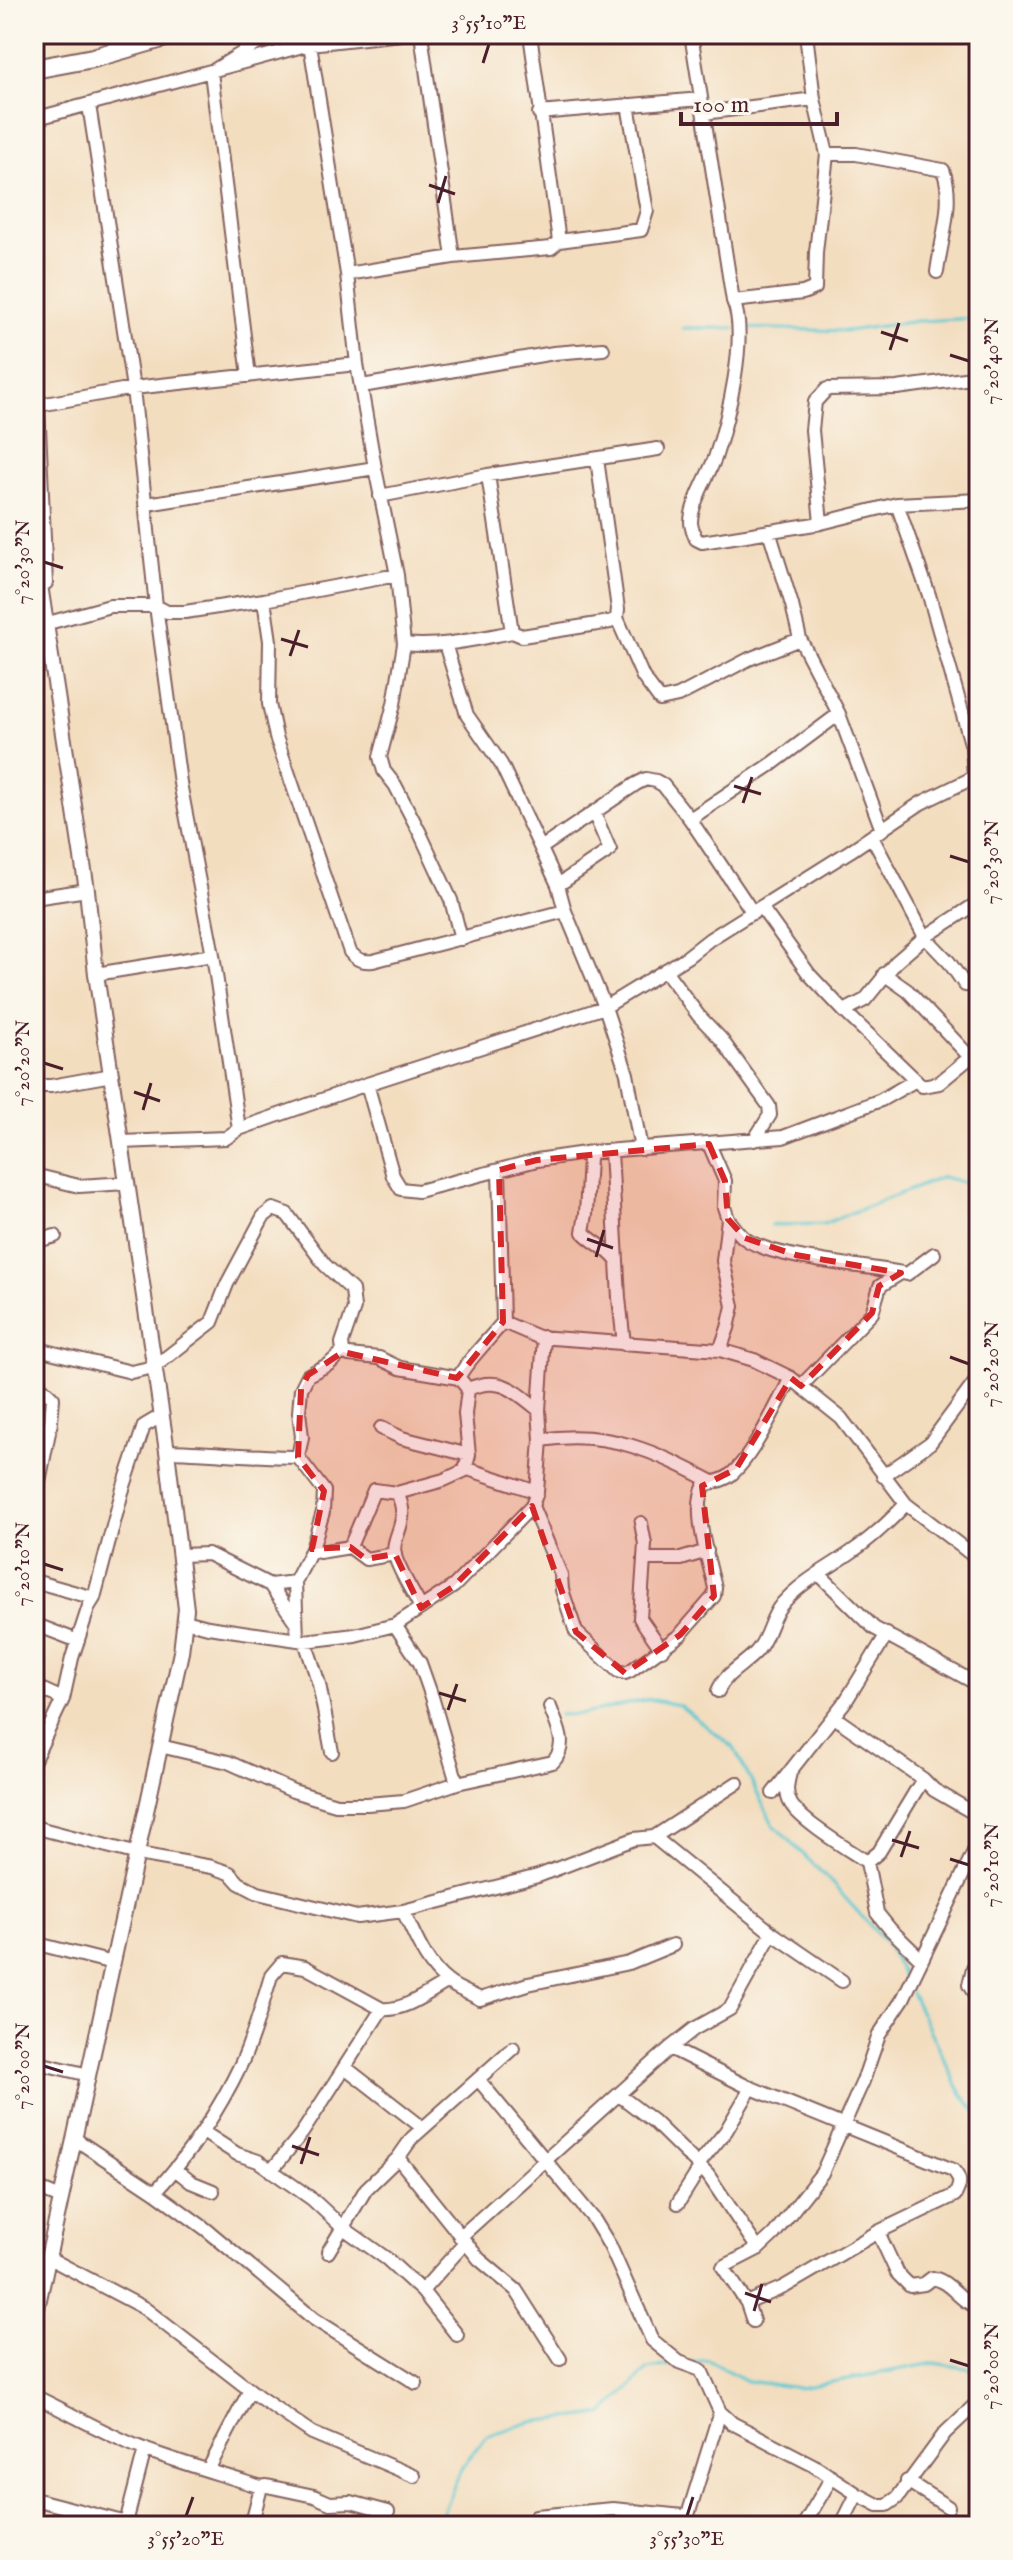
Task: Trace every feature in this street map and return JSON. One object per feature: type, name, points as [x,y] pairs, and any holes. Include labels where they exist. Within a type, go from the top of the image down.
[{"type":"highway","points":[[34,69],[93,58],[176,34]]},
{"type":"main road","points":[[34,546],[87,890],[96,974],[167,1451],[185,1621],[138,1854],[34,2322]]},
{"type":"street","points":[[211,72],[273,34]]},
{"type":"street","points":[[34,119],[310,44],[401,34]]},
{"type":"street","points":[[421,34],[453,257]]},
{"type":"street","points":[[530,34],[559,241]]},
{"type":"street","points":[[691,34],[736,306],[739,341],[725,424],[692,514],[696,539],[702,542],[821,523],[897,504],[979,500]]},
{"type":"street","points":[[736,306],[815,288],[827,154],[814,99],[806,34]]},
{"type":"street","points":[[310,44],[347,274],[357,364],[397,575],[404,644],[394,704],[380,757],[384,771],[395,785],[420,833],[451,900],[461,939]]},
{"type":"street","points":[[211,72],[249,376]]},
{"type":"street","points":[[539,113],[701,99]]},
{"type":"street","points":[[704,113],[814,99]]},
{"type":"street","points":[[89,105],[133,388],[156,606],[180,783],[213,955],[239,1129]]},
{"type":"street","points":[[347,274],[453,257],[551,248],[559,241],[641,230],[647,211],[628,105]]},
{"type":"street","points":[[827,154],[856,154],[943,170],[947,180],[947,207],[937,272]]},
{"type":"street","points":[[362,386],[554,353],[603,349]]},
{"type":"street","points":[[36,405],[133,388],[357,364]]},
{"type":"street","points":[[821,523],[812,430],[815,402],[827,389],[897,388],[979,377]]},
{"type":"street","points":[[34,384],[44,564],[44,623],[110,606],[156,606],[167,612],[185,612],[397,575]]},
{"type":"street","points":[[380,496],[488,475],[658,449]]},
{"type":"street","points":[[597,459],[617,618],[643,677],[660,700],[678,696],[749,659],[800,639]]},
{"type":"street","points":[[147,504],[375,468]]},
{"type":"street","points":[[488,475],[512,632]]},
{"type":"street","points":[[121,1142],[226,1138],[239,1129],[367,1084],[605,1007],[687,957],[921,803],[977,776],[972,747],[933,608],[897,504]]},
{"type":"street","points":[[769,531],[800,639],[839,714],[877,833],[925,937],[949,962],[965,985],[979,986]]},
{"type":"street","points":[[264,600],[270,641],[269,704],[276,737],[350,952],[363,962],[565,911]]},
{"type":"street","points":[[404,644],[445,644],[512,632],[522,636],[610,622],[617,618]]},
{"type":"street","points":[[445,644],[467,715],[501,764],[558,885],[627,1074],[641,1149]]},
{"type":"street","points":[[690,819],[839,714]]},
{"type":"street","points":[[541,848],[646,779],[663,785],[809,974],[922,1086],[939,1083],[975,1054],[908,991],[884,974]]},
{"type":"street","points":[[558,885],[610,850],[594,813]]},
{"type":"street","points":[[34,898],[87,890]]},
{"type":"street","points":[[844,1011],[865,1000],[884,974],[925,937],[979,902]]},
{"type":"street","points":[[96,974],[213,955]]},
{"type":"street","points":[[665,970],[698,1015],[721,1039],[769,1106],[770,1115],[754,1140]]},
{"type":"street","points":[[34,1086],[112,1075]]},
{"type":"street","points":[[367,1084],[393,1176],[401,1189],[418,1191],[537,1160],[592,1152],[783,1137],[881,1100],[916,1080]]},
{"type":"street","points":[[709,1144],[725,1181],[724,1207],[728,1219],[745,1238],[764,1247],[796,1255],[907,1274],[934,1254]]},
{"type":"street","points":[[611,1151],[624,1344]]},
{"type":"street","points":[[592,1152],[583,1232],[609,1250],[617,1261]]},
{"type":"street","points":[[465,1470],[469,1455],[462,1368],[478,1354],[503,1322],[499,1170]]},
{"type":"street","points":[[34,1175],[79,1186],[127,1183]]},
{"type":"street","points":[[34,1348],[131,1372],[154,1367],[212,1322],[227,1284],[263,1217],[273,1209],[287,1214],[325,1265],[352,1290],[354,1308],[342,1343],[343,1352]]},
{"type":"street","points":[[720,1350],[733,1306],[723,1261],[728,1219]]},
{"type":"street","points":[[34,1242],[55,1236]]},
{"type":"street","points":[[532,1506],[561,1575],[562,1590],[576,1632],[618,1671],[625,1673],[662,1650],[680,1635],[714,1596],[700,1502],[705,1485],[727,1478],[751,1449],[796,1382],[872,1313],[880,1286],[901,1273]]},
{"type":"street","points":[[503,1322],[526,1333],[544,1337],[720,1350],[754,1360],[796,1382],[841,1418],[906,1504],[979,1560]]},
{"type":"street","points":[[185,1621],[301,1641],[355,1635],[395,1625],[454,1586],[532,1506],[537,1492],[541,1440],[539,1410],[544,1337]]},
{"type":"street","points":[[343,1352],[379,1358],[400,1368],[464,1384],[512,1389],[539,1410]]},
{"type":"street","points":[[332,1752],[319,1684],[297,1624],[295,1582],[312,1549],[323,1512],[324,1491],[298,1457],[302,1437],[299,1412],[301,1389],[308,1375],[343,1352]]},
{"type":"street","points":[[883,1476],[930,1443],[979,1377]]},
{"type":"street","points":[[34,1380],[53,1398],[34,1507]]},
{"type":"street","points":[[34,1760],[63,1699],[144,1426],[161,1416]]},
{"type":"street","points":[[381,1428],[402,1438],[469,1455]]},
{"type":"street","points":[[541,1440],[561,1436],[621,1441],[672,1460],[713,1482]]},
{"type":"street","points":[[167,1451],[298,1457]]},
{"type":"street","points":[[350,1547],[374,1490],[397,1493],[444,1480],[465,1470],[537,1492]]},
{"type":"street","points":[[397,1493],[402,1504],[403,1520],[395,1554],[421,1608]]},
{"type":"street","points":[[718,1691],[722,1681],[755,1653],[765,1640],[769,1623],[783,1602],[821,1570],[849,1554],[884,1527],[906,1504]]},
{"type":"street","points":[[641,1523],[645,1544],[640,1618],[662,1650]]},
{"type":"street","points":[[967,1551],[979,1538]]},
{"type":"street","points":[[312,1549],[319,1552],[350,1547],[366,1559],[395,1554]]},
{"type":"street","points":[[644,1559],[681,1559],[707,1551]]},
{"type":"street","points":[[180,1555],[208,1554],[270,1585],[297,1624]]},
{"type":"street","points":[[819,1574],[874,1628],[979,1685]]},
{"type":"street","points":[[34,1581],[94,1598]]},
{"type":"street","points":[[270,1585],[295,1582]]},
{"type":"street","points":[[34,1624],[78,1641]]},
{"type":"street","points":[[395,1625],[420,1663],[457,1783]]},
{"type":"street","points":[[773,1793],[834,1717],[887,1634]]},
{"type":"street","points":[[34,1686],[63,1699]]},
{"type":"street","points":[[160,1746],[228,1762],[293,1791],[336,1804],[404,1801],[457,1783],[553,1762],[563,1745],[550,1707]]},
{"type":"street","points":[[834,1717],[934,1790],[979,1816]]},
{"type":"street","points":[[790,1773],[786,1790],[790,1804],[803,1817],[867,1862],[877,1913],[922,1960]]},
{"type":"street","points":[[867,1862],[879,1852],[923,1779]]},
{"type":"street","points":[[34,1827],[138,1854],[212,1867],[230,1873],[239,1883],[258,1893],[357,1917],[403,1911],[538,1876],[634,1839],[654,1837],[737,1783]]},
{"type":"street","points":[[654,1837],[772,1933],[842,1981]]},
{"type":"street","points":[[753,2321],[747,2303],[723,2267],[758,2249],[774,2234],[822,2173],[879,2035],[903,1999],[979,1841]]},
{"type":"street","points":[[403,1911],[425,1956],[447,1982],[480,1999],[528,1984],[629,1963],[673,1945]]},
{"type":"street","points":[[422,2291],[463,2240],[546,2160],[670,2048],[706,2021],[730,2009],[772,1933]]},
{"type":"street","points":[[34,1943],[113,1963]]},
{"type":"street","points":[[979,1961],[973,1968],[969,1985],[979,2002]]},
{"type":"street","points":[[155,2192],[176,2170],[203,2132],[242,2062],[271,1976],[282,1963],[305,1967],[382,2009],[401,2007],[447,1982]]},
{"type":"street","points":[[271,2171],[302,2133],[382,2009]]},
{"type":"street","points":[[328,2252],[366,2189],[423,2128],[513,2048]]},
{"type":"street","points":[[670,2048],[751,2088],[953,2170],[959,2177],[960,2186],[955,2195],[878,2232],[817,2269],[747,2303]]},
{"type":"street","points":[[34,2062],[89,2075]]},
{"type":"street","points":[[346,2068],[423,2128]]},
{"type":"street","points":[[478,2079],[593,2218],[610,2246],[652,2340],[679,2362],[701,2370],[720,2412],[732,2423],[832,2477],[857,2494],[878,2505],[887,2505],[897,2498],[945,2433],[979,2401]]},
{"type":"street","points":[[678,2203],[751,2088]]},
{"type":"street","points":[[619,2095],[653,2121],[699,2167],[726,2199],[758,2249]]},
{"type":"street","points":[[203,2132],[237,2154],[258,2161],[312,2199],[422,2291],[457,2335]]},
{"type":"street","points":[[75,2139],[207,2230],[314,2319],[416,2383]]},
{"type":"street","points":[[398,2158],[479,2259],[516,2290],[560,2359]]},
{"type":"street","points":[[176,2170],[191,2182],[213,2191]]},
{"type":"street","points":[[34,2187],[61,2198]]},
{"type":"street","points":[[878,2232],[897,2273],[910,2286],[924,2284],[932,2278],[941,2280],[967,2304],[979,2307]]},
{"type":"street","points":[[47,2257],[144,2308],[250,2390],[312,2433],[414,2476]]},
{"type":"street","points":[[208,2470],[250,2390]]},
{"type":"street","points":[[34,2396],[145,2449],[208,2470],[261,2487],[314,2496],[330,2503],[366,2504],[388,2512]]},
{"type":"street","points":[[533,2526],[536,2516],[613,2509],[681,2521],[688,2515],[720,2412]]},
{"type":"street","points":[[713,2437],[732,2423]]},
{"type":"street","points":[[34,2499],[132,2525],[145,2449]]},
{"type":"street","points":[[803,2526],[832,2477]]},
{"type":"street","points":[[907,2481],[948,2507]]},
{"type":"street","points":[[251,2526],[261,2487]]},
{"type":"street","points":[[841,2526],[857,2494]]},
{"type":"highlighted area","points":[[709,1144],[725,1181],[728,1219],[745,1238],[796,1255],[901,1273],[879,1286],[872,1313],[801,1386],[791,1378],[736,1469],[702,1486],[714,1596],[680,1635],[625,1673],[576,1632],[532,1506],[454,1586],[421,1608],[395,1554],[366,1559],[350,1547],[312,1549],[324,1491],[298,1457],[301,1389],[308,1375],[343,1352],[457,1378],[503,1322],[499,1170],[537,1160]]},
{"type":"waterway","points":[[743,328],[847,331],[917,321],[979,318]]},
{"type":"waterway","points":[[683,328],[735,328]]},
{"type":"waterway","points":[[771,1225],[823,1224],[943,1177],[979,1187]]},
{"type":"waterway","points":[[559,1715],[584,1714],[649,1699],[679,1705],[734,1748],[773,1824],[887,1944],[906,1982]]},
{"type":"waterway","points":[[911,1993],[962,2095],[979,2114]]},
{"type":"waterway","points":[[692,2362],[708,2360],[747,2381],[799,2388],[935,2363],[979,2370]]},
{"type":"waterway","points":[[437,2526],[462,2467],[486,2436],[531,2422],[603,2414],[648,2369],[677,2364]]}]
